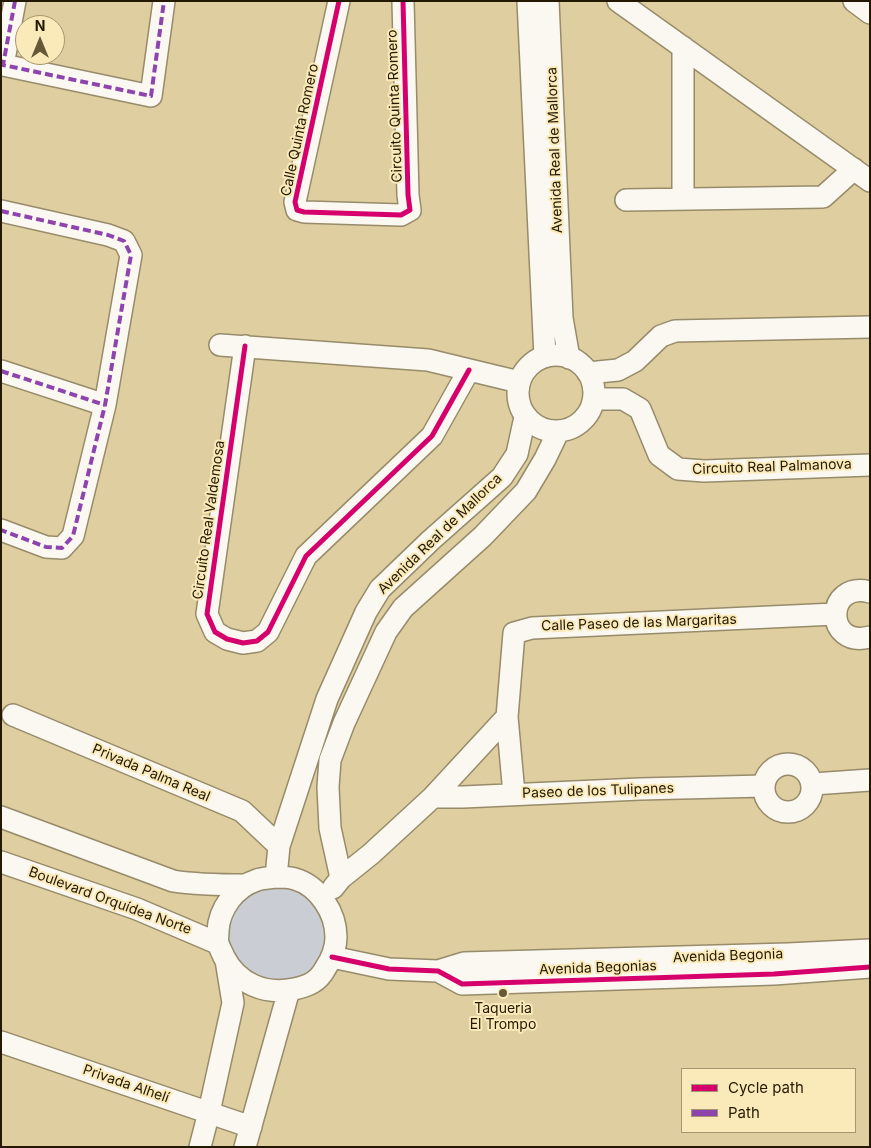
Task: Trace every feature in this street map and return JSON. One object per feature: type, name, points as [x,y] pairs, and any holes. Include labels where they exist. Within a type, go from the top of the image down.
[{"type":"street","points":[[15,1],[3,65],[152,96],[164,1]]},
{"type":"street","name":"Calle Quinta Romero","points":[[339,1],[295,202],[297,210],[304,212],[401,215],[410,210]]},
{"type":"street","name":"Circuito Quinta Romero","points":[[403,1],[408,196],[410,210]]},
{"type":"street","name":"Avenida Real de Mallorca","points":[[528,1],[545,357]]},
{"type":"street","name":"Avenida Real de Mallorca","points":[[548,1],[562,318],[569,358]]},
{"type":"street","points":[[618,1],[862,175],[823,197],[626,200]]},
{"type":"street","points":[[854,1],[870,12]]},
{"type":"street","points":[[683,47],[683,199]]},
{"type":"street","points":[[1,211],[108,235],[124,241],[131,255],[104,405],[73,536],[62,548],[46,547],[1,530]]},
{"type":"street","points":[[588,373],[618,370],[635,361],[661,336],[675,331],[870,327]]},
{"type":"street","points":[[220,344],[428,360],[519,382]]},
{"type":"street","name":"Circuito Real Valdemosa","points":[[245,346],[207,614],[215,632],[227,640],[243,643],[257,640],[268,632],[306,556],[432,436],[469,370]]},
{"type":"street","points":[[557,355],[569,358],[580,364],[588,373],[593,386],[594,399],[590,411],[582,422],[570,429],[558,432],[534,425],[525,417],[519,406],[517,394],[519,382],[524,371],[533,362],[545,357],[557,355]]},
{"type":"street","points":[[1,370],[104,405]]},
{"type":"street","name":"Circuito Real Palmanova","points":[[594,399],[623,399],[640,409],[659,455],[678,469],[704,471],[870,464]]},
{"type":"street","name":"Avenida Real de Mallorca","points":[[276,877],[279,846],[327,699],[366,612],[380,589],[431,540],[502,477],[517,454],[525,417]]},
{"type":"street","name":"Avenida Real de Mallorca","points":[[341,878],[330,828],[328,787],[330,760],[344,723],[386,632],[403,608],[483,536],[526,491],[558,432]]},
{"type":"street","points":[[380,589],[403,608]]},
{"type":"street","points":[[870,592],[854,590],[847,593],[836,606],[835,614],[836,622],[846,635],[862,639],[870,637]]},
{"type":"street","name":"Calle Paseo de las Margaritas","points":[[514,794],[507,717],[514,634],[532,628],[835,614]]},
{"type":"street","name":"Privada Palma Real","points":[[13,714],[242,811],[279,846]]},
{"type":"street","points":[[324,900],[341,878],[433,797],[507,717]]},
{"type":"street","points":[[783,764],[799,765],[810,776],[812,784],[810,800],[805,806],[790,812],[781,812],[774,808],[764,794],[765,779],[769,772],[783,764]]},
{"type":"street","points":[[812,784],[870,780]]},
{"type":"street","name":"Paseo de los Tulipanes","points":[[433,797],[764,786]]},
{"type":"street","points":[[1,817],[174,880],[190,884],[246,885]]},
{"type":"street","name":"Boulevard Orquídea Norte","points":[[1,862],[137,909],[222,951]]},
{"type":"street","points":[[200,1147],[233,1003],[222,951],[218,923],[226,904],[239,890],[257,880],[276,877],[295,879],[312,888],[324,900],[334,919],[336,938],[332,957],[323,974],[308,986],[271,991],[253,986],[237,975],[222,951]]},
{"type":"street","name":"Avenida Begonia","points":[[332,957],[389,969],[438,971],[464,963],[774,964],[870,950]]},
{"type":"street","points":[[774,964],[870,968]]},
{"type":"street","points":[[245,1147],[289,990]]},
{"type":"street","name":"Privada Alhelí","points":[[1,1042],[251,1126]]},
{"type":"shaded area","points":[[247,885],[309,888],[334,945],[305,984],[238,975],[220,927]]},
{"type":"marked path","points":[[15,1],[3,65],[151,96],[164,1]]},
{"type":"marked path","points":[[1,211],[108,235],[124,241],[131,255],[105,405],[73,536],[62,548],[46,547],[1,530]]},
{"type":"marked path","points":[[1,371],[105,405]]},
{"type":"cycle path","points":[[339,1],[295,202],[297,210],[304,212],[401,215],[410,210],[403,1]]},
{"type":"cycle path","points":[[245,346],[207,614],[215,632],[227,639],[243,643],[257,641],[268,632],[306,556],[432,436],[469,370]]},
{"type":"cycle path","name":"Avenida Begonias","points":[[332,957],[389,969],[438,971],[462,984],[774,974],[870,967]]},
{"type":"place","name":"Taqueria El Trompo","points":[[503,993]]}]
